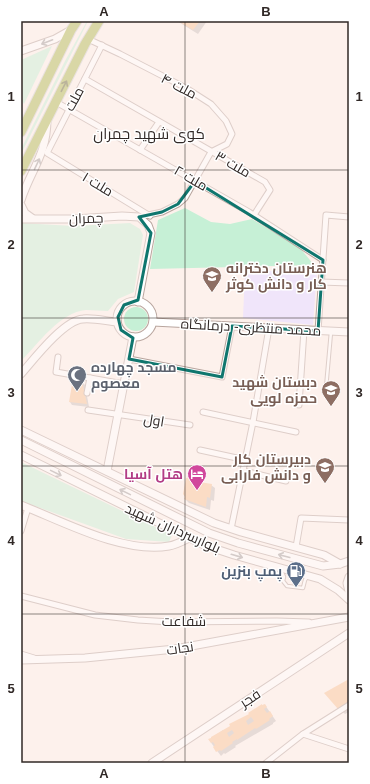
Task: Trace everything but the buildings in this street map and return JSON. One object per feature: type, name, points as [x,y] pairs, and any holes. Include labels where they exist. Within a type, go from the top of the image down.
[{"type":"highway","points":[[21,132],[71,30],[77,21]]},
{"type":"highway","points":[[21,171],[88,39],[99,21]]},
{"type":"street","points":[[21,51],[55,40],[71,30]]},
{"type":"street","name":"ملت ۴","points":[[88,39],[186,88],[211,104],[226,121],[232,134],[227,144],[211,152]]},
{"type":"street","name":"ملت","points":[[47,153],[102,45]]},
{"type":"street","name":"ملت ۳","points":[[85,79],[264,182],[270,190],[254,215]]},
{"type":"street","name":"ملت ۲","points":[[56,102],[254,215],[323,260]]},
{"type":"street","points":[[21,200],[45,146],[47,119]]},
{"type":"street","points":[[140,150],[159,122]]},
{"type":"street","points":[[139,217],[150,216],[162,212],[178,204],[185,198],[211,152]]},
{"type":"street","name":"ملت ۱","points":[[47,153],[150,216]]},
{"type":"street","points":[[21,205],[25,213],[32,218]]},
{"type":"street","name":"چمران","points":[[21,219],[74,219],[122,216],[139,217]]},
{"type":"street","points":[[318,330],[326,216],[349,217]]},
{"type":"street","points":[[138,302],[151,232],[148,225],[139,217]]},
{"type":"street","points":[[321,282],[349,283]]},
{"type":"street","points":[[138,302],[150,308],[153,322],[146,334],[133,337],[124,334],[117,322],[119,312],[124,305],[138,302]]},
{"type":"street","points":[[21,374],[60,331],[71,322],[82,319],[117,322]]},
{"type":"street","name":"محمد منتظری- درمانگاه","points":[[153,322],[349,332]]},
{"type":"street","points":[[129,359],[222,377],[232,326]]},
{"type":"street","points":[[231,529],[244,471],[268,328]]},
{"type":"street","points":[[298,405],[304,330]]},
{"type":"street","points":[[107,471],[133,337]]},
{"type":"street","points":[[58,357],[56,372],[124,384]]},
{"type":"street","points":[[87,393],[90,378]]},
{"type":"street","name":"اول","points":[[88,410],[190,425]]},
{"type":"street","points":[[203,412],[296,432]]},
{"type":"street","points":[[21,430],[204,518],[231,529],[324,555],[340,564]]},
{"type":"street","name":"بلوارسرداران شهید","points":[[21,440],[214,535],[323,566],[340,564],[349,561]]},
{"type":"street","points":[[200,450],[246,460]]},
{"type":"street","name":"بلوارسرداران شهید","points":[[21,455],[204,545],[320,579],[338,590],[349,600]]},
{"type":"street","points":[[244,471],[286,481]]},
{"type":"street","points":[[151,505],[175,504]]},
{"type":"street","points":[[21,531],[25,506],[103,538],[126,544],[157,547],[170,546],[189,538]]},
{"type":"street","points":[[204,518],[214,535]]},
{"type":"street","points":[[296,547],[301,518],[349,520]]},
{"type":"street","points":[[349,577],[349,592]]},
{"type":"street","name":"شفاعت","points":[[21,596],[95,615],[138,620],[171,622],[277,621],[319,623],[349,617]]},
{"type":"street","name":"نجات","points":[[21,660],[85,658],[176,649],[319,623]]},
{"type":"street","name":"فجر","points":[[152,763],[349,633]]},
{"type":"street","name":"نجات","points":[[21,654],[40,660]]},
{"type":"street","points":[[266,763],[303,734],[349,705]]},
{"type":"street","points":[[303,734],[349,749]]},
{"type":"lane","points":[[326,388],[331,331]]},
{"type":"lane","points":[[280,568],[284,577],[283,581],[287,586],[303,588],[308,575]]},
{"type":"highlighted area","points":[[195,181],[323,260],[318,331],[232,326],[222,377],[129,359],[133,338],[121,330],[118,317],[124,305],[138,300],[151,233],[139,217],[162,212],[178,204]]},
{"type":"shaded area","points":[[245,271],[317,271],[313,325],[243,318]]},
{"type":"green space","points":[[87,21],[21,154],[21,149],[65,61]]},
{"type":"green space","points":[[52,46],[24,104],[21,99],[21,60]]},
{"type":"green space","points":[[185,208],[211,222],[230,224],[252,219],[300,248],[314,265],[150,269],[158,220]]},
{"type":"green space","points":[[21,223],[74,226],[130,223],[140,229],[143,235],[134,292],[118,299],[108,311],[86,310],[67,316],[50,330],[21,361]]},
{"type":"green space","points":[[131,307],[141,307],[148,314],[148,324],[141,331],[131,331],[124,324],[124,314]]},
{"type":"green space","points":[[21,462],[172,535],[169,542],[126,539],[21,501]]},
{"type":"place","name":"هنرستان دخترانه کار و دانش کوثر","points":[[212,293]]},
{"type":"place","name":"مسجد چهارده معصوم","points":[[77,392]]},
{"type":"place","name":"دبستان شهید حمزه لویی","points":[[331,407]]},
{"type":"place","name":"دبیرستان کار و دانش فارابی","points":[[325,484]]},
{"type":"place","name":"هتل آسیا","points":[[197,491]]},
{"type":"place","name":"پمپ بنزین","points":[[296,588]]},
{"type":"district","name":"کوی شهید چمران","points":[[149,134]]}]
